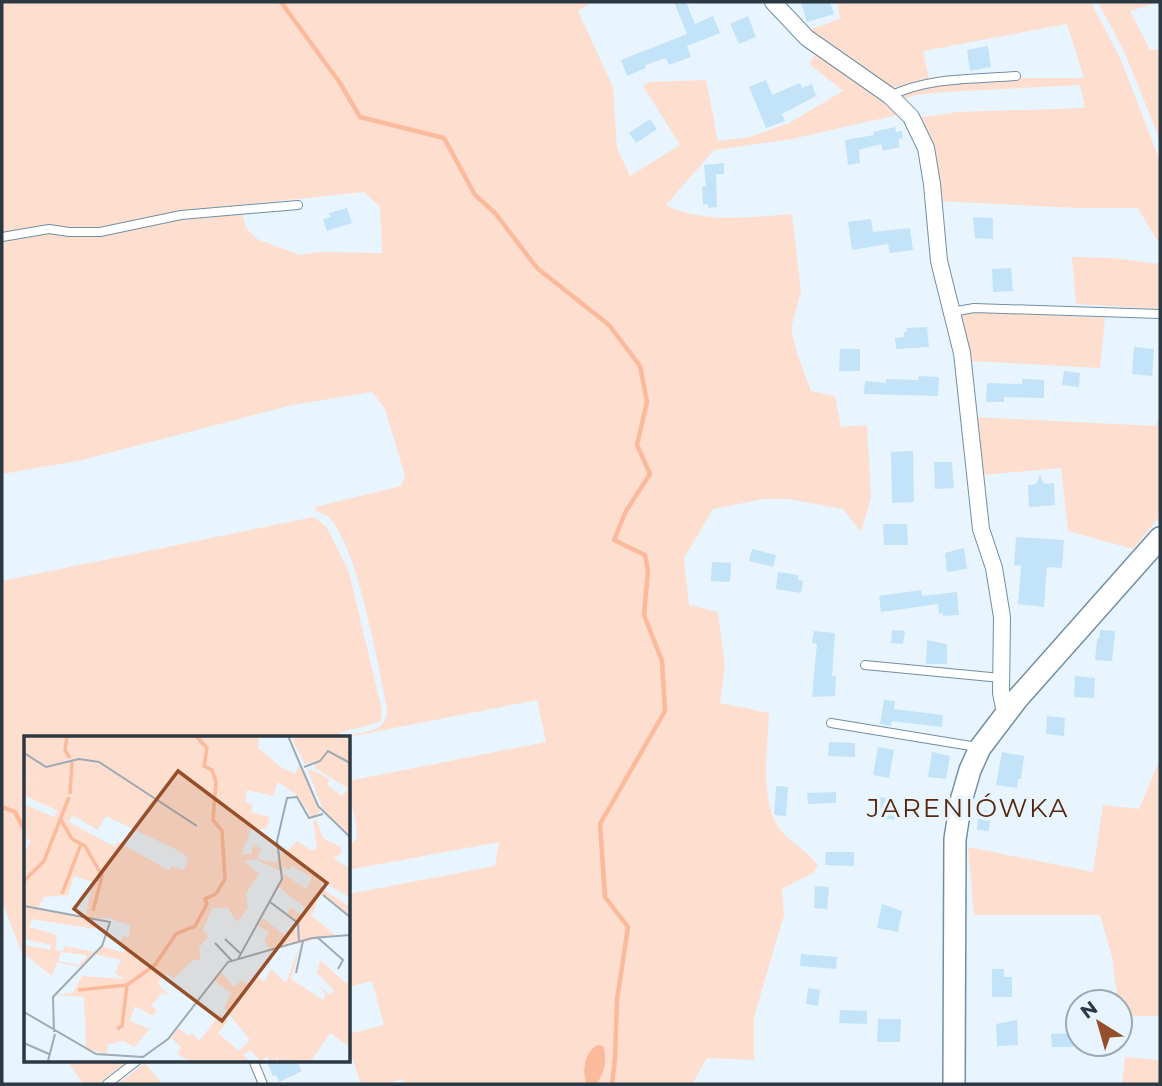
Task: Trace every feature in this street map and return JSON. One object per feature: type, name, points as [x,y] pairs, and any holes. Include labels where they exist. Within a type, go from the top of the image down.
[{"type":"street","points":[[773,2],[807,38],[890,96],[911,117],[926,148],[939,261],[962,353],[981,529],[994,568],[1002,617],[1001,693],[1006,713]]},
{"type":"street","points":[[954,1084],[955,839],[967,780],[980,748],[1006,713],[1160,538]]},
{"type":"lane","points":[[890,96],[937,82],[1016,76]]},
{"type":"lane","points":[[2,237],[49,229],[100,232],[181,215],[298,205]]},
{"type":"lane","points":[[952,312],[974,308],[1160,314]]},
{"type":"lane","points":[[865,665],[1001,678]]},
{"type":"lane","points":[[831,723],[980,748]]},
{"type":"lane","points":[[107,1084],[135,1062]]},
{"type":"lane","points":[[254,1062],[263,1084]]},
{"type":"shaded area","points":[[592,2],[578,11],[613,87],[617,148],[630,176],[680,145],[643,86],[649,82],[706,80],[718,141],[750,137],[789,123],[843,91],[809,64],[818,50],[901,114],[792,139],[714,150],[666,205],[680,211],[712,217],[792,214],[801,291],[791,328],[797,353],[811,391],[835,396],[841,427],[867,425],[871,498],[861,532],[843,509],[788,499],[764,499],[713,509],[684,558],[689,605],[718,612],[725,666],[720,703],[769,713],[766,772],[773,816],[783,833],[818,866],[813,873],[782,889],[784,915],[754,1017],[754,1060],[707,1058],[694,1084],[405,1084],[403,1079],[384,1084],[361,1084],[350,1052],[350,1034],[384,1025],[372,981],[350,986],[350,894],[495,866],[499,842],[350,870],[350,845],[357,838],[350,781],[546,742],[537,700],[348,736],[379,727],[386,717],[387,708],[357,576],[337,529],[326,515],[316,511],[315,507],[401,486],[405,476],[385,409],[372,392],[292,405],[78,461],[2,474],[2,4]],"holes":[[[364,192],[380,207],[382,253],[320,252],[299,255],[257,239],[246,228],[242,214],[164,222],[90,237],[70,235],[183,211]]]},
{"type":"shaded area","points":[[838,2],[1091,2],[1121,60],[1160,161],[1160,245],[1138,208],[937,201],[917,118],[958,112],[1085,108],[1080,85],[944,92],[915,95],[902,100],[899,97],[919,89],[964,81],[1084,78],[1067,24],[923,51],[929,79],[887,89],[806,31],[840,19]]},
{"type":"shaded area","points":[[1098,2],[1160,2],[1130,11],[1150,50],[1160,49],[1160,140],[1124,51]]},
{"type":"shaded area","points":[[1072,257],[1112,258],[1160,264],[1160,309],[1076,304]]},
{"type":"shaded area","points":[[972,311],[1105,318],[1100,368],[969,361],[962,316]]},
{"type":"shaded area","points":[[1160,413],[1160,516],[1133,549],[1068,531],[1061,468],[982,475],[975,417],[1156,426]]},
{"type":"shaded area","points":[[313,517],[326,526],[349,572],[382,711],[380,722],[342,732],[338,736],[24,736],[24,960],[2,901],[2,581]]},
{"type":"shaded area","points":[[1160,759],[1160,1016],[1134,1016],[1134,988],[1116,988],[1112,957],[1100,915],[974,915],[968,847],[1093,872],[1103,805],[1139,809]]},
{"type":"shaded area","points":[[597,1045],[603,1046],[604,1066],[596,1084],[587,1084],[585,1063]]},
{"type":"shaded area","points":[[1125,1058],[1160,1060],[1160,1084],[1122,1084]]},
{"type":"shaded area","points":[[68,1062],[127,1062],[98,1084],[83,1084]]},
{"type":"shaded area","points":[[145,1063],[162,1084],[117,1084]]},
{"type":"building","points":[[674,2],[686,2],[695,24],[713,16],[720,33],[687,46],[691,57],[669,65],[666,58],[645,65],[646,68],[627,76],[621,60],[687,34]]},
{"type":"building","points":[[801,2],[830,2],[834,14],[807,22]]},
{"type":"building","points":[[748,16],[756,37],[739,44],[730,24]]},
{"type":"building","points":[[988,46],[991,67],[970,71],[967,50]]},
{"type":"building","points":[[766,80],[772,95],[800,83],[802,88],[812,84],[816,96],[782,114],[785,121],[766,128],[749,87]]},
{"type":"building","points":[[650,119],[657,129],[636,143],[629,133]]},
{"type":"building","points":[[895,127],[896,132],[902,131],[903,138],[898,140],[900,147],[883,151],[881,144],[859,150],[860,163],[848,165],[845,140],[874,135],[873,132]]},
{"type":"building","points":[[724,163],[724,174],[716,174],[717,207],[708,208],[708,204],[703,205],[702,187],[706,186],[704,165]]},
{"type":"building","points":[[347,208],[352,223],[327,231],[323,219],[331,217],[329,213]]},
{"type":"building","points":[[973,217],[993,218],[993,239],[975,238]]},
{"type":"building","points":[[871,219],[873,232],[910,228],[913,250],[890,253],[888,244],[852,250],[848,222]]},
{"type":"building","points":[[1011,268],[1013,291],[993,292],[992,269]]},
{"type":"building","points":[[927,327],[929,347],[896,349],[895,338],[904,337],[906,328]]},
{"type":"building","points":[[1134,347],[1154,349],[1152,376],[1132,374]]},
{"type":"building","points":[[840,349],[860,349],[860,371],[839,371]]},
{"type":"building","points":[[1064,371],[1080,373],[1079,387],[1062,385]]},
{"type":"building","points":[[919,376],[939,377],[938,396],[864,394],[865,381],[886,383],[886,379],[918,380]]},
{"type":"building","points":[[1022,379],[1044,380],[1044,398],[1004,397],[1004,402],[986,402],[987,383],[1022,384]]},
{"type":"building","points":[[913,451],[914,502],[892,503],[891,452]]},
{"type":"building","points":[[934,462],[952,462],[954,488],[935,489]]},
{"type":"building","points":[[1040,475],[1044,484],[1054,483],[1055,505],[1029,507],[1028,485],[1036,484]]},
{"type":"building","points":[[883,524],[907,524],[908,545],[884,545]]},
{"type":"building","points":[[1016,537],[1064,540],[1062,568],[1047,567],[1044,607],[1018,604],[1021,566],[1014,565]]},
{"type":"building","points":[[964,548],[967,569],[947,572],[945,553]]},
{"type":"building","points":[[752,549],[776,555],[773,567],[749,561]]},
{"type":"building","points":[[712,562],[731,563],[730,582],[711,581]]},
{"type":"building","points":[[778,572],[798,575],[798,580],[803,581],[801,593],[776,589]]},
{"type":"building","points":[[921,590],[922,596],[957,592],[959,615],[939,614],[938,604],[881,612],[879,596]]},
{"type":"building","points":[[892,630],[905,631],[903,644],[891,643]]},
{"type":"building","points":[[1100,630],[1115,631],[1112,661],[1095,660]]},
{"type":"building","points":[[814,631],[835,633],[832,676],[836,676],[835,696],[812,697],[817,644],[812,643]]},
{"type":"building","points":[[927,640],[947,644],[947,664],[926,664]]},
{"type":"building","points":[[1075,676],[1095,678],[1094,698],[1074,697]]},
{"type":"building","points":[[884,700],[895,701],[894,709],[943,715],[942,727],[892,721],[891,726],[880,724]]},
{"type":"building","points":[[1047,716],[1065,718],[1064,736],[1046,734]]},
{"type":"building","points":[[829,742],[855,743],[855,757],[828,756]]},
{"type":"building","points":[[878,747],[894,750],[889,778],[873,775]]},
{"type":"building","points":[[932,752],[950,756],[946,779],[928,777]]},
{"type":"building","points":[[1002,752],[1024,756],[1017,788],[996,785]]},
{"type":"building","points":[[776,786],[788,787],[786,816],[774,815]]},
{"type":"building","points":[[836,792],[836,803],[808,804],[807,793]]},
{"type":"building","points":[[878,797],[896,799],[894,820],[875,817]]},
{"type":"building","points":[[979,810],[991,811],[989,831],[977,830]]},
{"type":"building","points":[[826,852],[854,852],[854,866],[825,865]]},
{"type":"building","points":[[815,886],[829,887],[827,909],[814,908]]},
{"type":"building","points":[[882,904],[902,911],[898,932],[877,928]]},
{"type":"building","points":[[801,954],[837,957],[836,969],[800,966]]},
{"type":"building","points":[[992,969],[1004,969],[1004,977],[1012,977],[1012,997],[992,997]]},
{"type":"building","points":[[808,988],[820,990],[818,1006],[806,1004]]},
{"type":"building","points":[[840,1010],[867,1011],[867,1024],[839,1023]]},
{"type":"building","points":[[878,1019],[901,1019],[900,1042],[877,1042]]},
{"type":"building","points":[[1017,1020],[1018,1045],[997,1046],[996,1024]]},
{"type":"building","points":[[1051,1034],[1064,1034],[1064,1047],[1052,1047]]},
{"type":"building","points":[[297,1062],[302,1071],[279,1082],[268,1064]]},
{"type":"waterway","points":[[281,2],[340,83],[360,117],[444,138],[475,195],[495,213],[537,268],[609,325],[640,366],[647,402],[637,445],[650,474],[626,511],[614,540],[645,555],[648,570],[644,615],[662,661],[665,711],[600,824],[605,897],[628,927],[617,1000],[612,1084]]},
{"type":"waterway","points":[[2,807],[15,812],[24,829]]},
{"type":"district","name":"JARENIÓWKA","points":[[968,808]]}]
